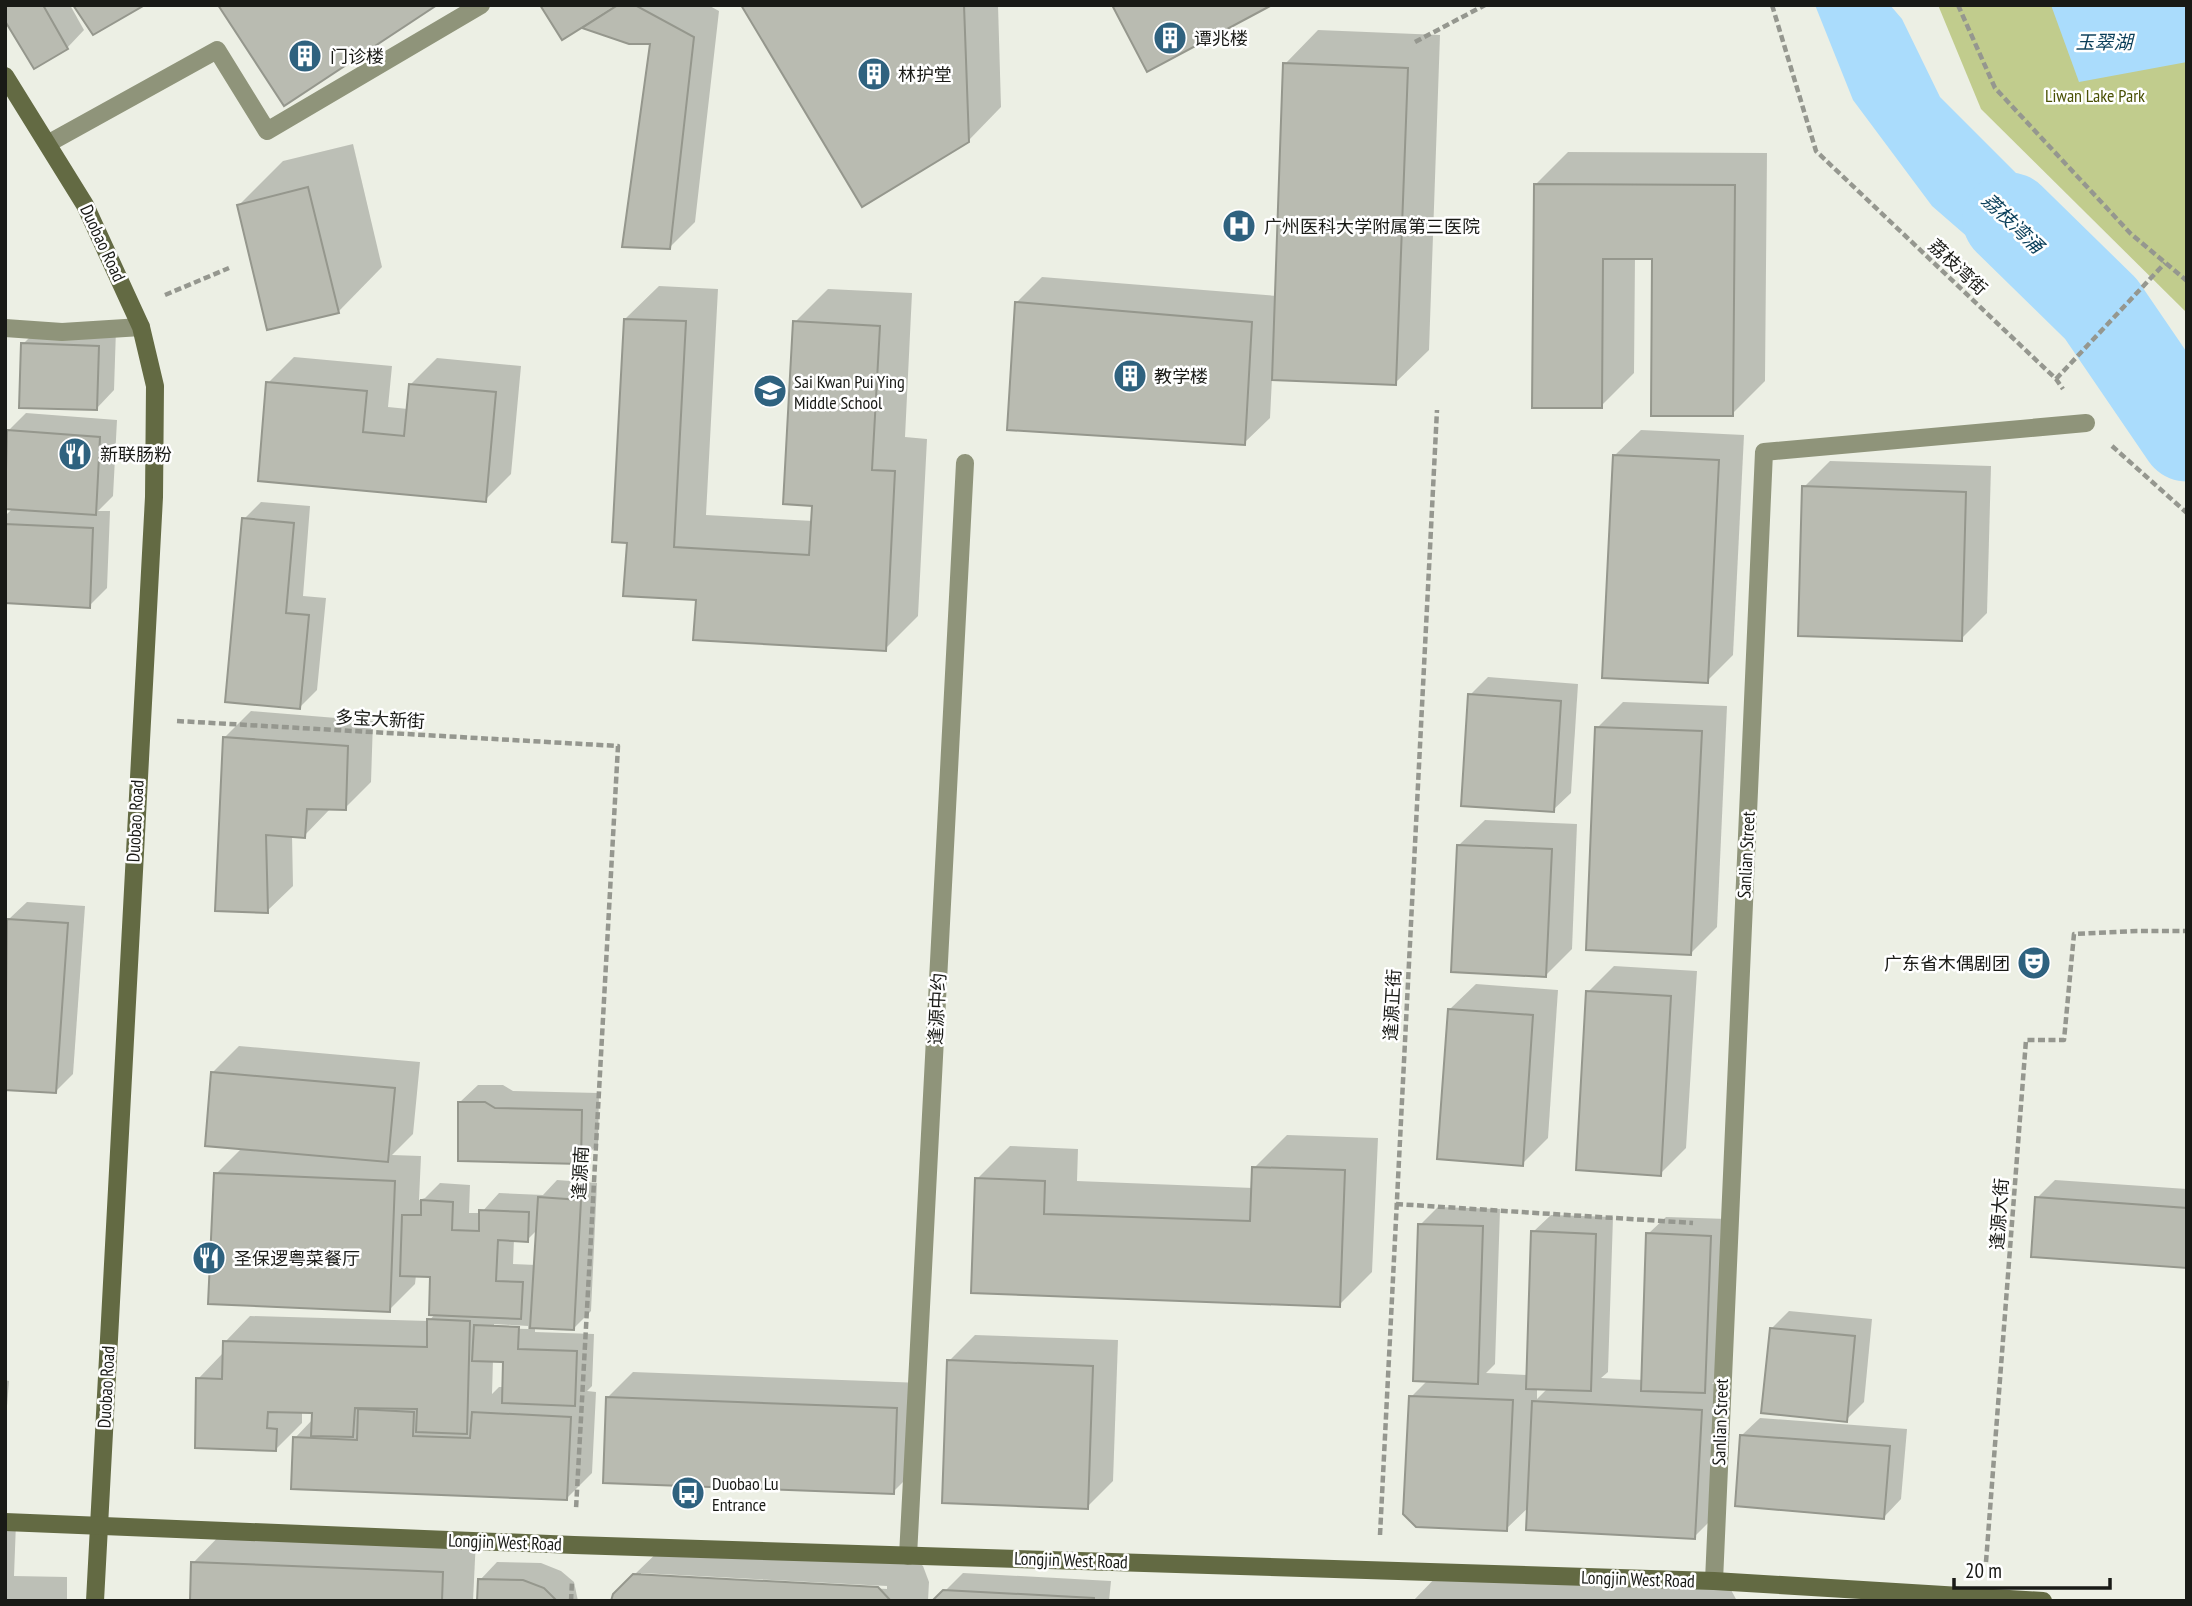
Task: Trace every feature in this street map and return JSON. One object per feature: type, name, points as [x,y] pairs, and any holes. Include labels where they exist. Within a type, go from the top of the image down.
[{"type":"street","name":"Duobao Road","points":[[5,76],[85,205],[141,327],[155,386],[155,439],[95,1601]]},
{"type":"street","name":"Longjin West Road","points":[[5,1522],[574,1545],[1714,1581],[2043,1601]]},
{"type":"lane","points":[[49,143],[218,50],[267,131],[481,5]]},
{"type":"lane","points":[[5,328],[62,332],[141,327]]},
{"type":"lane","name":"Sanlian Street","points":[[1714,1581],[1764,452],[2086,424]]},
{"type":"lane","name":"逢源中约","points":[[908,1556],[965,463]]},
{"type":"path","points":[[1415,42],[1485,5]]},
{"type":"path","name":"荔枝湾街","points":[[1772,5],[1816,151],[2056,379],[2086,424],[2187,513]]},
{"type":"path","points":[[1958,5],[1995,88],[2131,234],[2187,281]]},
{"type":"path","points":[[2056,379],[2165,263]]},
{"type":"path","points":[[157,298],[229,268]]},
{"type":"path","name":"逢源正街","points":[[1378,1569],[1437,410]]},
{"type":"path","name":"多宝大新街","points":[[141,718],[618,746]]},
{"type":"path","name":"逢源南","points":[[571,1601],[618,746]]},
{"type":"path","name":"逢源大街","points":[[1984,1599],[2026,1040],[2064,1040],[2074,934],[2187,931]]},
{"type":"path","points":[[1396,1204],[1729,1225]]},
{"type":"green space","name":"Liwan Lake Park","points":[[1938,5],[2187,5],[2187,313],[1981,109]]},
{"type":"water","points":[[1815,5],[1890,5],[1902,19],[1940,97],[2118,275],[2101,309],[2086,331],[2016,279],[1932,206],[1853,100]]},
{"type":"water","name":"玉翠湖","points":[[2051,5],[2187,5],[2187,62],[2079,82]]},
{"type":"building","points":[[5,5],[43,5],[68,49],[34,69],[5,21]]},
{"type":"building","points":[[73,5],[142,5],[143,6],[93,35]]},
{"type":"building","name":"门诊楼","points":[[218,5],[437,5],[284,106]]},
{"type":"building","points":[[540,5],[618,5],[562,40]]},
{"type":"building","points":[[618,5],[635,5],[694,37],[670,249],[622,247],[650,44],[629,44],[582,28]]},
{"type":"building","name":"林护堂","points":[[741,5],[964,5],[969,142],[862,207]]},
{"type":"building","name":"谭兆楼","points":[[1112,5],[1272,5],[1147,72]]},
{"type":"building","points":[[1283,63],[1408,68],[1396,385],[1272,380]]},
{"type":"building","points":[[1534,184],[1735,185],[1733,416],[1651,416],[1652,259],[1603,259],[1602,408],[1532,408]]},
{"type":"building","points":[[308,187],[339,313],[267,330],[237,205]]},
{"type":"building","name":"教学楼","points":[[1015,302],[1252,322],[1245,445],[1007,430]]},
{"type":"building","points":[[624,319],[686,321],[674,547],[809,555],[812,506],[783,504],[793,321],[880,326],[872,470],[895,471],[886,651],[693,640],[696,600],[623,596],[627,543],[612,542]]},
{"type":"building","points":[[21,343],[99,346],[97,410],[19,408]]},
{"type":"building","points":[[266,382],[367,391],[363,432],[404,436],[409,384],[496,392],[486,502],[258,481]]},
{"type":"building","points":[[7,430],[100,437],[96,515],[5,509]]},
{"type":"building","points":[[1613,455],[1719,460],[1708,683],[1602,678]]},
{"type":"building","points":[[1802,486],[1966,492],[1962,641],[1798,636]]},
{"type":"building","points":[[242,518],[294,523],[286,613],[309,615],[300,709],[225,702]]},
{"type":"building","points":[[5,524],[93,528],[90,608],[5,603]]},
{"type":"building","points":[[1468,694],[1561,701],[1554,812],[1461,806]]},
{"type":"building","points":[[1595,727],[1702,731],[1691,955],[1586,950]]},
{"type":"building","points":[[223,737],[348,746],[346,810],[307,809],[305,838],[266,835],[268,913],[215,911]]},
{"type":"building","points":[[1457,845],[1552,849],[1546,977],[1451,972]]},
{"type":"building","points":[[7,919],[68,923],[56,1093],[5,1090]]},
{"type":"building","points":[[1586,991],[1671,996],[1661,1176],[1576,1170]]},
{"type":"building","points":[[1448,1009],[1533,1015],[1523,1166],[1437,1159]]},
{"type":"building","points":[[211,1072],[395,1088],[388,1162],[205,1146]]},
{"type":"building","points":[[458,1102],[485,1102],[495,1108],[582,1110],[581,1164],[458,1161]]},
{"type":"building","points":[[1252,1167],[1345,1170],[1340,1307],[971,1293],[975,1178],[1045,1181],[1044,1214],[1250,1221]]},
{"type":"building","points":[[214,1173],[395,1181],[390,1312],[208,1304]]},
{"type":"building","points":[[538,1197],[581,1200],[574,1330],[530,1328]]},
{"type":"building","points":[[2035,1197],[2187,1208],[2187,1268],[2031,1257]]},
{"type":"building","points":[[421,1200],[453,1202],[452,1230],[479,1231],[479,1210],[529,1212],[528,1242],[498,1240],[496,1281],[523,1282],[521,1319],[429,1315],[430,1277],[400,1276],[402,1215],[421,1215]]},
{"type":"building","points":[[1418,1224],[1483,1226],[1478,1384],[1413,1381]]},
{"type":"building","points":[[1531,1231],[1596,1234],[1591,1391],[1526,1389]]},
{"type":"building","points":[[1646,1233],[1711,1236],[1705,1393],[1641,1391]]},
{"type":"building","points":[[427,1319],[470,1321],[467,1434],[416,1432],[417,1409],[355,1408],[353,1437],[311,1436],[312,1413],[268,1412],[267,1428],[277,1429],[276,1451],[195,1448],[196,1378],[222,1379],[223,1341],[427,1347]]},
{"type":"building","points":[[474,1325],[519,1327],[518,1349],[577,1351],[575,1406],[502,1403],[503,1362],[472,1361]]},
{"type":"building","points":[[1770,1328],[1855,1336],[1847,1422],[1761,1413]]},
{"type":"building","points":[[947,1360],[1093,1366],[1088,1509],[942,1503]]},
{"type":"building","points":[[1409,1396],[1513,1400],[1507,1531],[1416,1527],[1403,1514]]},
{"type":"building","points":[[606,1397],[897,1408],[894,1494],[603,1483]]},
{"type":"building","points":[[1532,1401],[1702,1410],[1695,1539],[1526,1530]]},
{"type":"building","points":[[358,1409],[414,1412],[413,1436],[470,1438],[472,1412],[571,1417],[567,1500],[291,1489],[293,1437],[357,1440]]},
{"type":"building","points":[[1740,1435],[1890,1446],[1884,1519],[1735,1506]]},
{"type":"building","points":[[191,1562],[443,1572],[442,1601],[190,1601]]},
{"type":"building","points":[[633,1574],[878,1587],[891,1601],[611,1601],[613,1594]]},
{"type":"building","points":[[478,1579],[523,1580],[544,1588],[557,1601],[477,1601]]},
{"type":"building","points":[[943,1590],[1094,1598],[1094,1601],[932,1601]]},
{"type":"waterway","name":"荔枝湾涌","points":[[2009,219],[2101,309],[2187,435]]},
{"type":"place","name":"谭兆楼","points":[[1170,38]]},
{"type":"place","name":"门诊楼","points":[[305,56]]},
{"type":"place","name":"林护堂","points":[[874,74]]},
{"type":"place","name":"广州医科大学附属第三医院","points":[[1239,226]]},
{"type":"place","name":"教学楼","points":[[1130,376]]},
{"type":"place","name":"Sai Kwan Pui Ying Middle School","points":[[770,391]]},
{"type":"place","name":"新联肠粉","points":[[75,454]]},
{"type":"place","name":"广东省木偶剧团","points":[[2034,963]]},
{"type":"place","name":"圣保逻粤菜餐厅","points":[[209,1258]]},
{"type":"place","name":"Duobao Lu Entrance","points":[[688,1493]]}]
